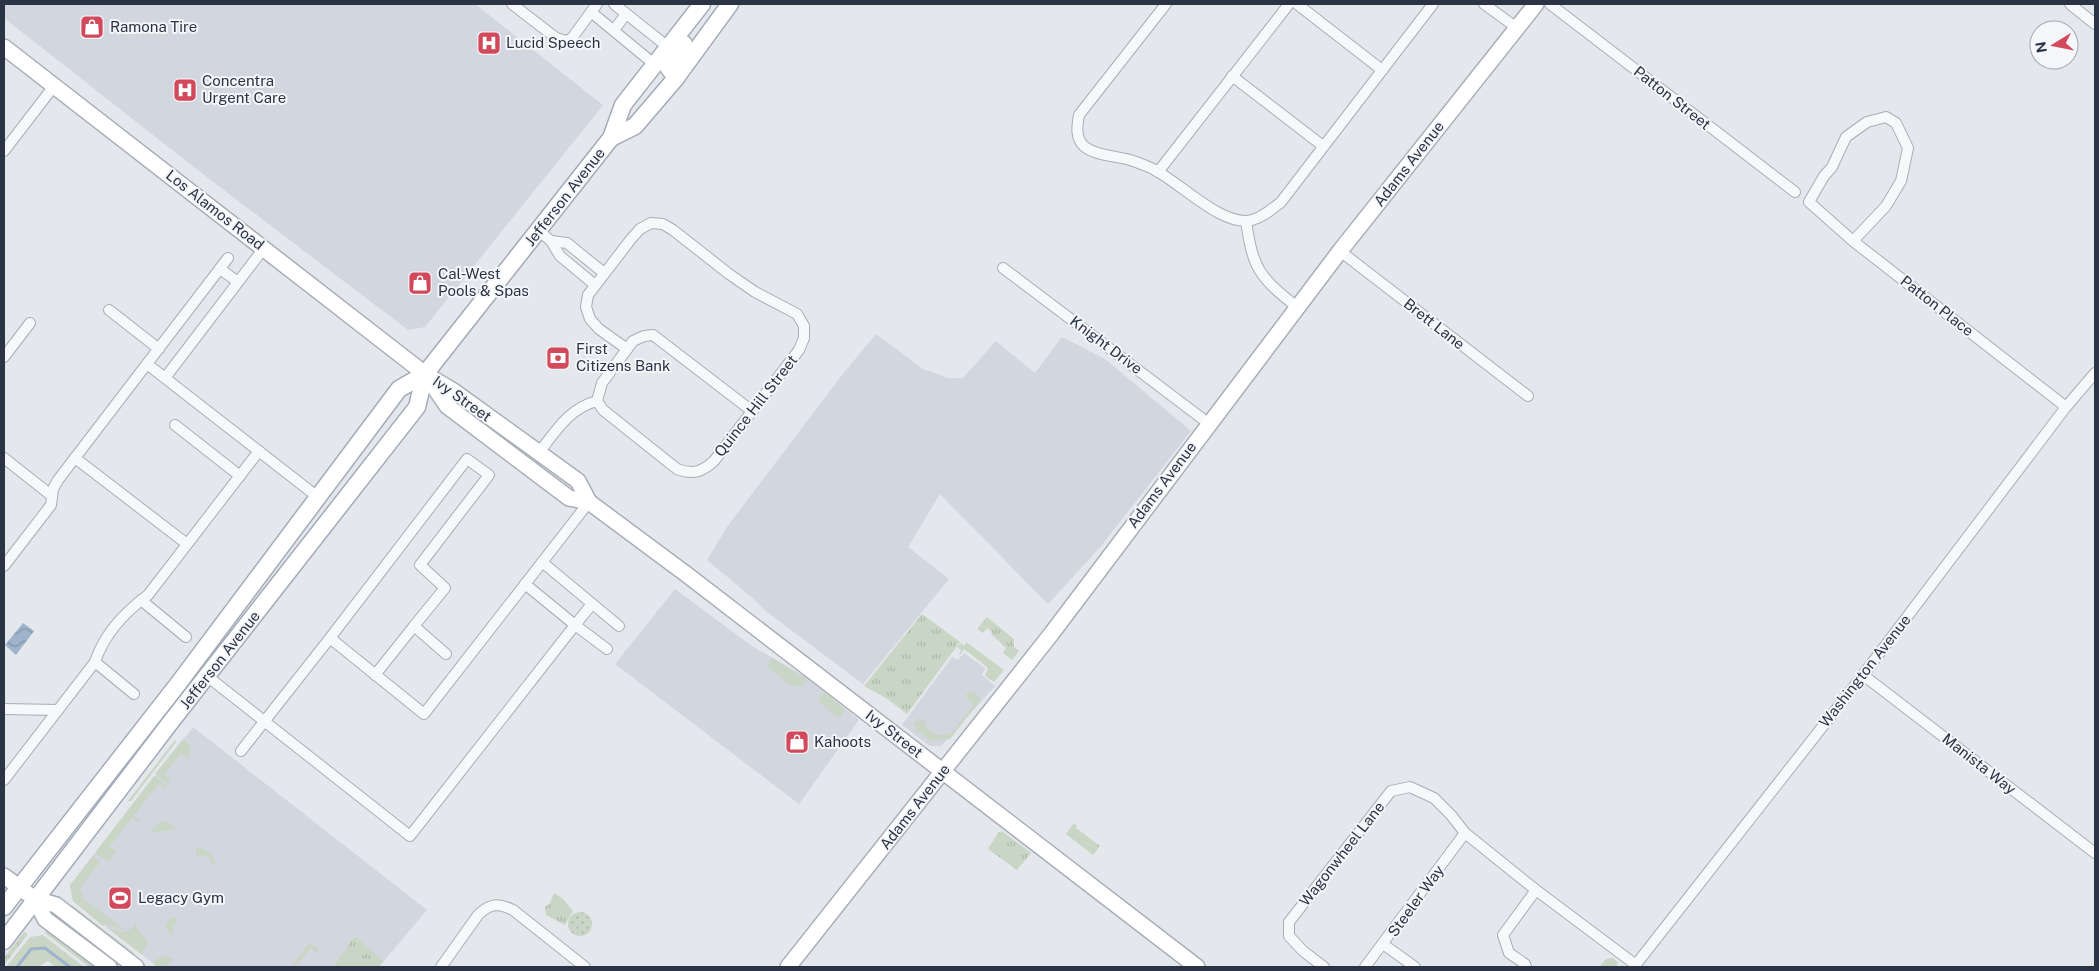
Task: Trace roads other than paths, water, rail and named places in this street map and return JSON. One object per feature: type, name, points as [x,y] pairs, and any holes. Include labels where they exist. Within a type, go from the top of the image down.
[{"type":"main road","name":"Jefferson Avenue","points":[[611,138],[636,126],[676,78],[730,4]]},
{"type":"main road","name":"Jefferson Avenue","points":[[4,907],[178,684],[399,389],[426,374],[545,236],[611,138],[622,105],[700,6]]},
{"type":"main road","points":[[676,78],[668,67],[693,31],[700,6]]},
{"type":"main road","name":"Jefferson Avenue","points":[[4,941],[170,723],[417,407],[426,374]]},
{"type":"main road","points":[[170,723],[166,715],[180,693],[178,684]]},
{"type":"street","points":[[512,4],[561,40],[567,41],[572,38],[594,8],[614,30],[654,64]]},
{"type":"street","points":[[614,4],[668,47]]},
{"type":"street","points":[[1166,4],[1079,115],[1077,126],[1078,138],[1086,147],[1105,155],[1130,160],[1158,172],[1222,214],[1238,221],[1251,221],[1267,214],[1281,202],[1433,4]]},
{"type":"street","points":[[1158,172],[1289,4]]},
{"type":"street","points":[[1297,4],[1382,70]]},
{"type":"street","points":[[1484,4],[1517,28]]},
{"type":"street","name":"Adams Avenue","points":[[788,967],[1052,633],[1208,423],[1340,251],[1536,4]]},
{"type":"street","name":"Patton Street","points":[[1550,4],[1795,192]]},
{"type":"street","points":[[2070,4],[2095,24]]},
{"type":"street","points":[[614,30],[626,14]]},
{"type":"street","name":"Los Alamos Road","points":[[4,47],[426,374]]},
{"type":"street","points":[[1232,76],[1323,146]]},
{"type":"street","points":[[4,151],[54,86]]},
{"type":"street","name":"Patton Place","points":[[1853,241],[1886,206],[1901,181],[1908,148],[1907,142],[1896,122],[1886,117],[1867,122],[1846,138],[1832,167],[1824,176],[1809,202],[1853,241],[2066,407]]},
{"type":"street","points":[[1246,221],[1251,251],[1259,271],[1273,288],[1297,307]]},
{"type":"street","name":"Quince Hill Street","points":[[597,401],[609,416],[677,469],[686,472],[698,472],[714,461],[799,350],[804,334],[804,326],[797,314],[755,292],[663,224],[651,223],[640,229],[604,273]]},
{"type":"street","points":[[545,236],[567,244],[604,273],[588,295],[586,307],[590,319],[627,349]]},
{"type":"street","points":[[545,236],[560,256],[595,285]]},
{"type":"street","points":[[165,378],[264,248]]},
{"type":"street","name":"Brett Lane","points":[[1340,251],[1528,396]]},
{"type":"street","points":[[4,566],[51,505],[52,488],[228,258]]},
{"type":"street","name":"Knight Drive","points":[[1003,268],[1208,423]]},
{"type":"street","points":[[220,269],[238,282]]},
{"type":"street","points":[[108,310],[159,349]]},
{"type":"street","points":[[4,357],[30,324]]},
{"type":"street","points":[[538,454],[572,413],[583,406],[597,401],[602,383],[633,341],[644,336],[653,335],[664,342],[752,411]]},
{"type":"street","points":[[147,364],[319,498]]},
{"type":"street","name":"Ivy Street","points":[[426,374],[455,392],[538,454],[578,481],[589,502]]},
{"type":"street","name":"Ivy Street","points":[[426,374],[447,406],[569,498],[589,502],[686,574],[1197,967]]},
{"type":"street","name":"Washington Avenue","points":[[1635,966],[1863,675],[2066,407],[2095,375]]},
{"type":"street","points":[[175,425],[240,476]]},
{"type":"street","points":[[4,780],[95,662],[100,647],[128,610],[148,595],[259,451]]},
{"type":"street","points":[[4,458],[52,496]]},
{"type":"street","points":[[76,458],[187,544]]},
{"type":"street","points":[[240,752],[467,459],[489,474],[420,565],[445,588],[375,675]]},
{"type":"street","points":[[330,638],[424,714],[589,502]]},
{"type":"street","points":[[542,562],[619,626]]},
{"type":"street","points":[[525,584],[574,625],[607,649]]},
{"type":"street","points":[[141,600],[186,637]]},
{"type":"street","points":[[207,676],[410,836],[592,604]]},
{"type":"street","points":[[414,626],[446,654]]},
{"type":"street","points":[[95,662],[134,694]]},
{"type":"street","name":"Manista Way","points":[[1863,675],[2095,853]]},
{"type":"street","points":[[4,709],[58,710]]},
{"type":"street","name":"Wagonwheel Lane","points":[[1324,967],[1303,951],[1289,936],[1289,922],[1391,791],[1410,787],[1434,798],[1451,814],[1465,833],[1635,966]]},
{"type":"street","name":"Steeler Way","points":[[1365,967],[1465,833]]},
{"type":"street","points":[[4,876],[35,899],[56,906],[136,967]]},
{"type":"street","points":[[1526,967],[1526,964],[1509,953],[1503,935],[1536,890]]},
{"type":"street","points":[[35,899],[45,919],[109,967]]},
{"type":"street","points":[[441,967],[478,914],[485,908],[495,904],[514,910],[578,965]]},
{"type":"street","points":[[1383,944],[1415,967]]},
{"type":"water","points":[[23,623],[34,631],[16,655],[5,645]]},
{"type":"waterway","points":[[17,967],[31,949],[45,948],[70,967]]},
{"type":"place","name":"Ramona Tire","points":[[92,27]]},
{"type":"place","name":"Lucid Speech","points":[[489,43]]},
{"type":"place","name":"Concentra Urgent Care","points":[[185,90]]},
{"type":"place","name":"Cal-West Pools & Spas","points":[[420,283]]},
{"type":"place","name":"First Citizens Bank","points":[[558,358]]},
{"type":"place","name":"Kahoots","points":[[797,742]]},
{"type":"place","name":"Legacy Gym","points":[[120,898]]}]
